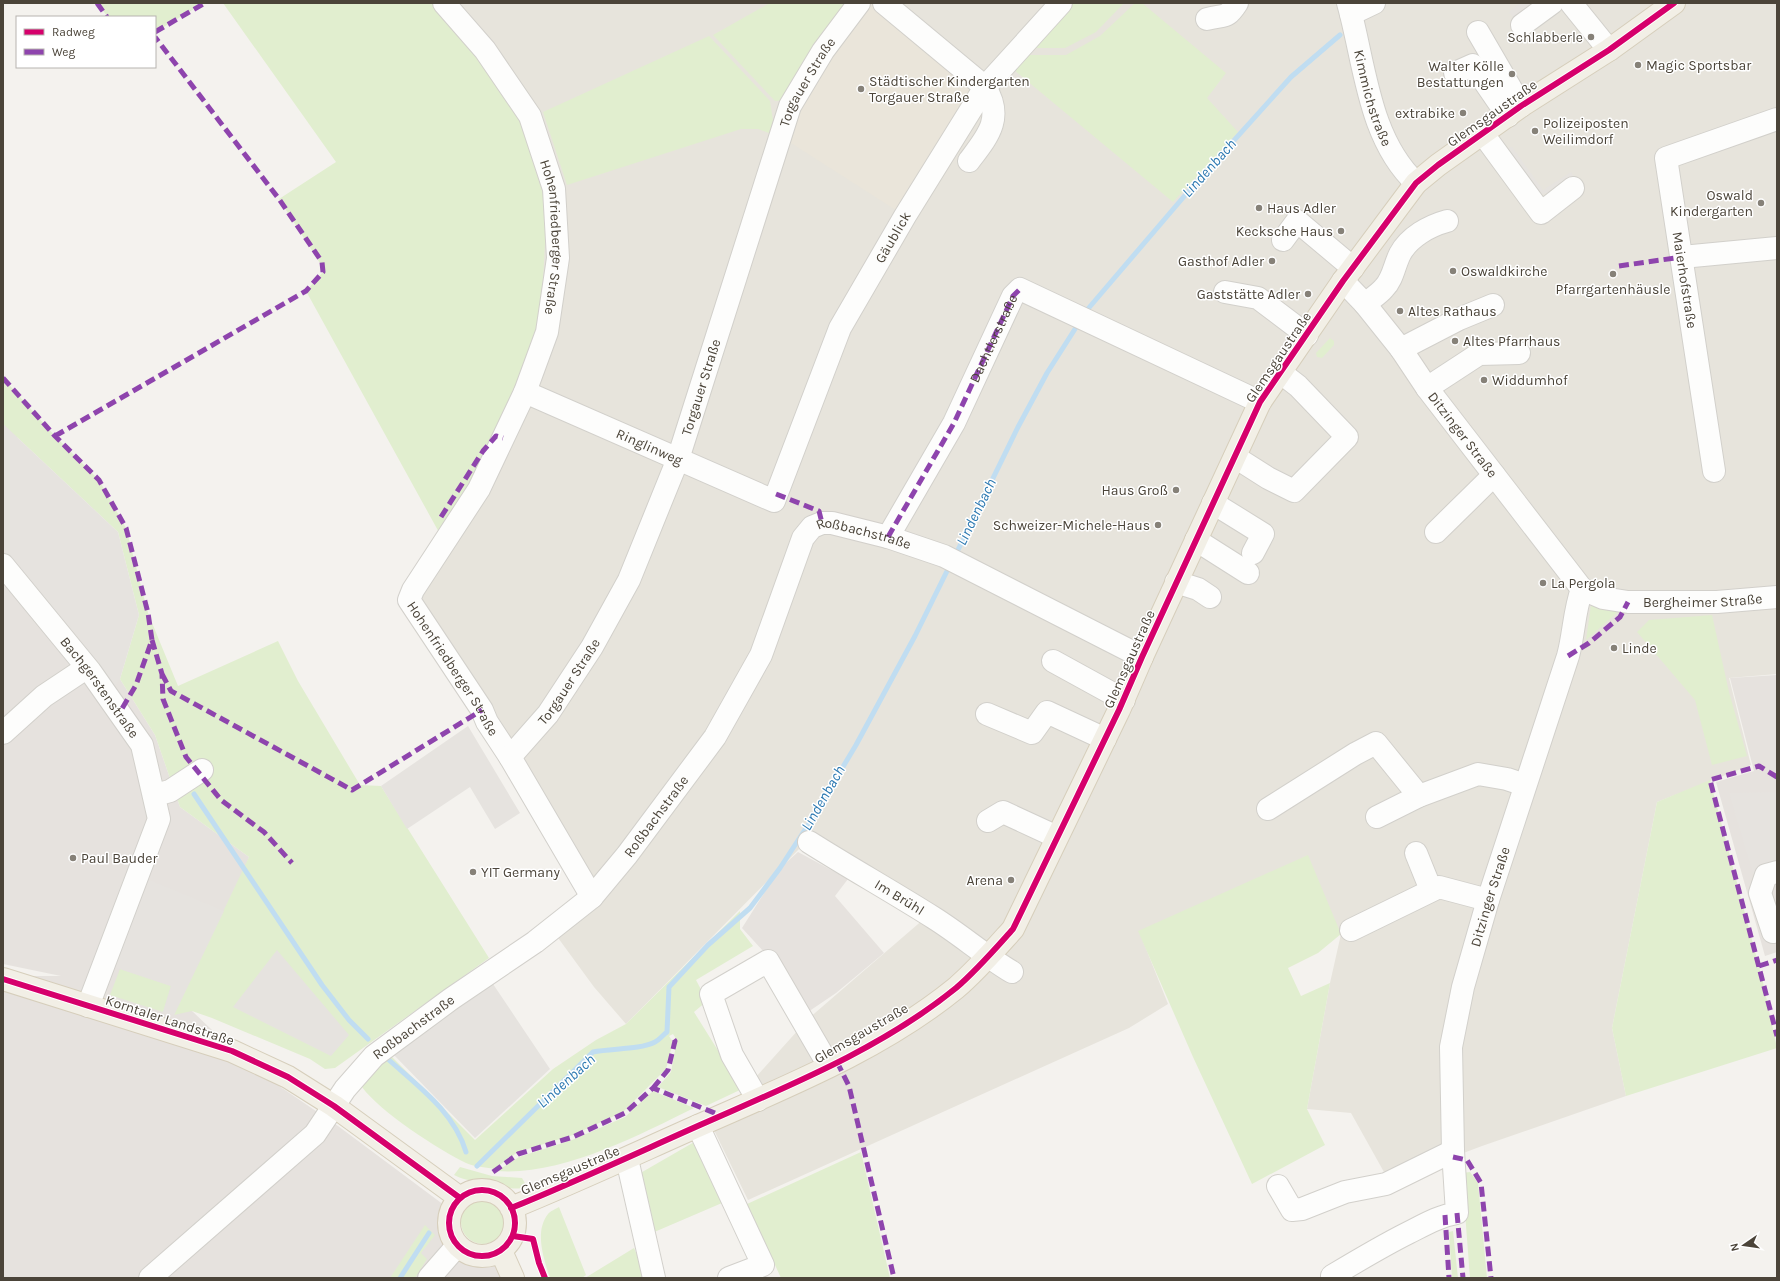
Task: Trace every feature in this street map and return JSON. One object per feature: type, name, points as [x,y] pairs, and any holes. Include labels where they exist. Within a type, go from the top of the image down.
[{"type":"main road","name":"Glemsgaustraße","points":[[512,1208],[627,1159],[829,1066],[897,1029],[956,988],[988,957],[1012,929],[1124,700],[1176,582],[1260,402],[1348,275],[1416,183],[1438,165],[1515,111],[1609,50],[1670,4]]},
{"type":"main road","name":"Korntaler Landstraße","points":[[3,979],[232,1051],[288,1077],[334,1106],[460,1198]]},
{"type":"main road","points":[[488,1190],[502,1196],[512,1208],[515,1217],[514,1232],[508,1244],[501,1251],[490,1256],[478,1256],[466,1253],[457,1246],[450,1234],[448,1221],[452,1208],[460,1198],[473,1191],[488,1190]]},
{"type":"main road","points":[[501,1251],[513,1278]]},
{"type":"street","name":"Hohenfriedberger Straße","points":[[444,3],[485,50],[530,116],[554,189],[558,258],[547,332],[525,392],[479,489],[413,590],[409,600],[482,710],[487,722],[510,757],[592,897]]},
{"type":"street","name":"Torgauer Straße","points":[[510,757],[548,714],[592,647],[629,580],[678,459],[790,106],[823,52],[859,3]]},
{"type":"street","points":[[884,3],[986,87],[992,98],[994,122],[982,144],[969,161]]},
{"type":"street","name":"Gäublick","points":[[774,501],[840,328],[904,216],[986,87],[1061,3]]},
{"type":"street","points":[[1207,19],[1230,14],[1237,3]]},
{"type":"street","points":[[1349,8],[1374,3]]},
{"type":"street","points":[[1522,25],[1552,3]]},
{"type":"street","points":[[1571,3],[1609,50]]},
{"type":"street","name":"Kimmichstraße","points":[[1349,8],[1373,105],[1386,140],[1404,172],[1416,183]]},
{"type":"street","points":[[1478,32],[1515,111]]},
{"type":"street","points":[[1455,73],[1473,66],[1515,111]]},
{"type":"street","name":"Maierhofstraße","points":[[1714,471],[1666,158],[1777,119]]},
{"type":"street","points":[[1483,134],[1541,213],[1574,188]]},
{"type":"street","points":[[1364,304],[1385,288],[1391,278],[1400,253],[1419,234],[1430,226],[1447,221]]},
{"type":"street","name":"Ditzinger Straße","points":[[1283,240],[1297,222],[1348,275],[1364,304],[1401,349],[1426,388],[1582,589],[1603,598],[1628,602]]},
{"type":"street","points":[[1682,257],[1777,248]]},
{"type":"street","name":"Dachtlerstraße","points":[[888,537],[954,423],[1014,296],[1020,289],[1260,402]]},
{"type":"street","points":[[1225,292],[1258,298],[1307,335]]},
{"type":"street","points":[[1401,349],[1459,319],[1493,305]]},
{"type":"street","points":[[1426,388],[1479,354],[1519,353]]},
{"type":"street","points":[[1232,462],[1294,491],[1347,437],[1298,386],[1280,372]]},
{"type":"street","name":"Ringlinweg","points":[[525,392],[774,501]]},
{"type":"street","points":[[1232,462],[1278,498]]},
{"type":"street","points":[[1436,532],[1494,476]]},
{"type":"street","points":[[1196,540],[1250,563],[1263,534],[1213,503]]},
{"type":"street","name":"Roßbachstraße","points":[[150,1278],[315,1134],[345,1088],[374,1056],[451,999],[535,942],[592,897],[627,855],[714,737],[761,655],[803,538],[812,527],[822,523],[832,523],[888,537],[944,556],[1142,658]]},
{"type":"street","name":"Bachgerstenstraße","points":[[3,565],[120,712],[142,745],[155,795],[159,819],[88,1006]]},
{"type":"street","points":[[1176,582],[1198,589],[1210,597]]},
{"type":"street","name":"Ditzinger Straße","points":[[1332,1276],[1373,1251],[1429,1222],[1445,1215],[1457,1213],[1453,1151],[1451,1047],[1468,967],[1488,900],[1573,638],[1577,603],[1582,589]]},
{"type":"street","name":"Bergheimer Straße","points":[[1628,602],[1717,602],[1777,597]]},
{"type":"street","points":[[1053,661],[1124,700]]},
{"type":"street","points":[[3,733],[44,696],[86,668]]},
{"type":"street","points":[[987,714],[1032,733],[1047,712],[1105,739]]},
{"type":"street","points":[[1268,809],[1355,754],[1376,743],[1419,796]]},
{"type":"street","points":[[155,795],[170,791],[202,770]]},
{"type":"street","points":[[1377,817],[1419,796],[1478,774],[1507,779],[1525,785]]},
{"type":"street","points":[[988,821],[1003,812],[1057,837]]},
{"type":"street","name":"Im Brühl","points":[[809,842],[935,919],[988,957],[1012,972]]},
{"type":"street","points":[[1416,853],[1431,890]]},
{"type":"street","points":[[1773,932],[1760,893],[1766,875],[1777,872]]},
{"type":"street","points":[[1351,930],[1439,887],[1445,887],[1488,900]]},
{"type":"street","points":[[758,1100],[732,1055],[711,994],[768,961],[829,1066]]},
{"type":"street","points":[[698,1126],[763,1265],[729,1278]]},
{"type":"street","points":[[1278,1186],[1292,1210],[1302,1209],[1345,1192],[1386,1184],[1453,1151]]},
{"type":"street","points":[[627,1159],[654,1278]]},
{"type":"street","points":[[429,1278],[457,1246]]},
{"type":"shaded area","points":[[432,3],[1777,3],[1777,674],[1729,678],[1751,765],[1657,802],[1612,1028],[1626,1096],[1482,1146],[1389,1181],[1351,1113],[1307,1109],[1330,983],[1341,934],[1139,931],[1168,1004],[1129,1028],[748,1200],[712,1126],[808,1019],[925,918],[799,849],[626,1024],[594,987],[553,931],[598,899],[400,601],[470,490],[469,44]]},
{"type":"shaded area","points":[[859,3],[884,3],[985,87],[905,216],[780,136]]},
{"type":"shaded area","points":[[1520,3],[1536,3],[1515,20],[1509,12]]},
{"type":"shaded area","points":[[1512,147],[1543,190],[1571,172],[1576,180],[1550,197],[1547,193],[1535,196],[1501,150]]},
{"type":"shaded area","name":"Paul Bauder","points":[[3,403],[120,679],[155,735],[180,807],[249,857],[192,1011],[251,1067],[338,1126],[444,1205],[445,1230],[454,1250],[477,1264],[503,1265],[510,1278],[3,1278],[3,976],[61,976],[3,964]]},
{"type":"shaded area","points":[[3,424],[118,532],[139,615],[120,679],[108,696],[3,565]]},
{"type":"shaded area","points":[[1777,675],[1777,952],[1765,956],[1716,782],[1754,771],[1730,678]]},
{"type":"shaded area","points":[[468,726],[520,813],[495,829],[470,787],[407,829],[381,786]]},
{"type":"shaded area","points":[[1729,793],[1777,793],[1777,874],[1758,890]]},
{"type":"shaded area","points":[[798,852],[848,879],[835,896],[884,953],[836,993],[808,1012],[776,965],[742,928],[780,868]]},
{"type":"shaded area","points":[[147,879],[224,911],[174,1015],[163,1012],[171,986],[114,967]]},
{"type":"shaded area","points":[[277,950],[349,1035],[331,1056],[233,1007]]},
{"type":"shaded area","points":[[493,984],[550,1069],[475,1138],[393,1054]]},
{"type":"green space","points":[[97,3],[204,3],[156,31],[156,16],[107,16]]},
{"type":"green space","points":[[223,3],[432,3],[469,44],[519,118],[547,207],[541,315],[511,399],[477,475],[441,536],[306,291],[323,272],[323,268],[279,199],[336,162]]},
{"type":"green space","points":[[770,3],[850,3],[789,100],[775,101],[713,35]]},
{"type":"green space","points":[[1072,3],[1124,3],[1096,32],[1065,48],[1032,48]]},
{"type":"green space","points":[[1135,3],[1142,3],[1226,73],[1207,98],[1238,132],[1173,202],[1014,70],[1026,55],[1066,55],[1100,36]]},
{"type":"green space","points":[[709,36],[770,101],[773,121],[769,133],[758,129],[741,129],[567,185],[543,112]]},
{"type":"green space","points":[[1330,338],[1334,341],[1334,345],[1322,358],[1317,357],[1316,353]]},
{"type":"green space","points":[[3,378],[55,436],[99,480],[126,528],[148,613],[178,686],[278,641],[298,681],[360,785],[381,786],[489,958],[335,1068],[325,1069],[310,1059],[192,1011],[174,1015],[249,857],[180,807],[155,735],[120,679],[139,615],[118,532],[3,424]]},
{"type":"green space","points":[[1591,605],[1619,611],[1586,640]]},
{"type":"green space","points":[[1712,615],[1729,692],[1747,756],[1712,765],[1695,700],[1637,632],[1649,620]]},
{"type":"green space","points":[[1710,780],[1763,982],[1777,1048],[1626,1096],[1612,1028],[1657,802]]},
{"type":"green space","points":[[1308,855],[1341,934],[1318,953],[1288,968],[1301,996],[1330,983],[1307,1109],[1325,1145],[1252,1184],[1193,1057],[1138,931]]},
{"type":"green space","points":[[740,911],[740,929],[753,946],[696,980],[707,1001],[694,1012],[742,1089],[706,1106],[658,1087],[671,1072],[677,1040],[673,1034],[669,1036],[673,1042],[666,1069],[623,1112],[573,1135],[518,1152],[494,1169],[469,1164],[426,1140],[395,1118],[370,1097],[362,1087],[385,1060],[391,1056],[475,1140],[553,1069],[596,1040],[626,1024]]},
{"type":"green space","points":[[120,969],[171,986],[163,1012],[110,995]]},
{"type":"green space","points":[[653,1091],[694,1108],[623,1142],[572,1161],[522,1171],[497,1171],[519,1157],[572,1140],[625,1117]]},
{"type":"green space","points":[[696,1141],[722,1203],[652,1233],[637,1175]]},
{"type":"green space","points":[[861,1152],[890,1278],[781,1278],[747,1204]]},
{"type":"green space","points":[[460,1167],[492,1176],[522,1178],[527,1187],[509,1188],[493,1182],[463,1179],[454,1175]]},
{"type":"green space","points":[[1470,1172],[1478,1183],[1487,1278],[1470,1278],[1462,1173]]},
{"type":"green space","points":[[483,1200],[495,1204],[501,1210],[505,1222],[501,1234],[495,1240],[483,1244],[471,1240],[465,1234],[461,1222],[465,1210],[471,1204]]},
{"type":"green space","points":[[559,1207],[586,1275],[582,1278],[550,1278],[545,1263],[541,1237],[544,1221],[548,1214]]},
{"type":"green space","points":[[425,1225],[435,1235],[421,1253],[427,1259],[415,1278],[390,1278]]},
{"type":"green space","points":[[1453,1231],[1458,1278],[1452,1278],[1449,1232]]},
{"type":"green space","points":[[634,1248],[647,1278],[585,1278]]},
{"type":"waterway","name":"Lindenbach","points":[[1087,310],[1193,186],[1291,77],[1340,35]]},
{"type":"waterway","name":"Lindenbach","points":[[955,556],[1018,427],[1047,373],[1075,329]]},
{"type":"waterway","name":"Lindenbach","points":[[477,1166],[593,1052],[649,1045],[667,1032],[669,987],[708,945],[750,908],[780,868],[810,822],[856,745],[915,636],[950,565]]},
{"type":"waterway","points":[[194,794],[322,985],[349,1020],[368,1039]]},
{"type":"waterway","points":[[389,1060],[423,1090],[444,1112],[453,1125],[466,1152]]},
{"type":"waterway","name":"Lindenbach","points":[[400,1278],[429,1233]]},
{"type":"marked path","points":[[97,3],[106,16]]},
{"type":"marked path","points":[[156,31],[205,3]]},
{"type":"marked path","points":[[55,436],[306,291],[323,272],[322,262],[279,199],[156,38]]},
{"type":"marked path","points":[[1619,266],[1682,257]]},
{"type":"marked path","points":[[888,537],[954,423],[1013,296],[1020,289]]},
{"type":"marked path","points":[[3,378],[55,436],[99,480],[126,528],[148,613],[152,640],[136,685],[120,712]]},
{"type":"marked path","points":[[441,517],[483,451],[496,436],[503,438]]},
{"type":"marked path","points":[[776,494],[819,511],[822,523]]},
{"type":"marked path","points":[[1568,656],[1589,643],[1620,617],[1628,602]]},
{"type":"marked path","points":[[152,640],[162,674],[163,699],[186,757],[221,800],[264,832],[292,863]]},
{"type":"marked path","points":[[162,674],[171,691],[352,790],[482,710]]},
{"type":"marked path","points":[[1777,777],[1759,766],[1710,780],[1777,1036]]},
{"type":"marked path","points":[[1759,966],[1777,960]]},
{"type":"marked path","points":[[653,1088],[668,1070],[675,1041],[672,1037]]},
{"type":"marked path","points":[[837,1062],[849,1086],[894,1278]]},
{"type":"marked path","points":[[493,1172],[518,1154],[573,1137],[625,1113],[653,1088],[722,1116]]},
{"type":"marked path","points":[[1453,1157],[1467,1160],[1481,1183],[1491,1278]]},
{"type":"marked path","points":[[1457,1213],[1463,1278]]},
{"type":"marked path","points":[[1445,1215],[1449,1278]]},
{"type":"cycle path","points":[[511,1208],[767,1096],[833,1065],[897,1030],[927,1010],[956,988],[979,967],[1013,929],[1119,710],[1260,402],[1343,281],[1416,183],[1438,165],[1521,106],[1609,50],[1674,3]]},
{"type":"cycle path","points":[[3,979],[232,1051],[288,1077],[334,1106],[460,1198]]},
{"type":"cycle path","points":[[482,1190],[495,1192],[505,1200],[513,1210],[515,1223],[513,1236],[505,1246],[495,1254],[482,1256],[469,1254],[459,1246],[451,1236],[449,1223],[451,1210],[459,1200],[469,1192],[482,1190]]},
{"type":"cycle path","points":[[513,1236],[533,1239],[539,1263],[545,1278]]},
{"type":"place","name":"Schlabberle","points":[[1591,37]]},
{"type":"place","name":"Magic Sportsbar","points":[[1638,65]]},
{"type":"place","name":"Walter Kölle Bestattungen","points":[[1512,74]]},
{"type":"place","name":"Städtischer Kindergarten Torgauer Straße","points":[[861,89]]},
{"type":"place","name":"extrabike","points":[[1463,113]]},
{"type":"place","name":"Polizeiposten Weilimdorf","points":[[1535,131]]},
{"type":"place","name":"Oswald Kindergarten","points":[[1761,203]]},
{"type":"place","name":"Haus Adler","points":[[1259,208]]},
{"type":"place","name":"Kecksche Haus","points":[[1341,231]]},
{"type":"place","name":"Gasthof Adler","points":[[1272,261]]},
{"type":"place","name":"Oswaldkirche","points":[[1453,271]]},
{"type":"place","name":"Pfarrgartenhäusle","points":[[1613,274]]},
{"type":"place","name":"Gaststätte Adler","points":[[1308,294]]},
{"type":"place","name":"Altes Rathaus","points":[[1400,311]]},
{"type":"place","name":"Altes Pfarrhaus","points":[[1455,341]]},
{"type":"place","name":"Widdumhof","points":[[1484,380]]},
{"type":"place","name":"Haus Groß","points":[[1176,490]]},
{"type":"place","name":"Schweizer-Michele-Haus","points":[[1158,525]]},
{"type":"place","name":"La Pergola","points":[[1543,583]]},
{"type":"place","name":"Linde","points":[[1614,648]]},
{"type":"place","name":"Paul Bauder","points":[[73,858]]},
{"type":"place","name":"YIT Germany","points":[[473,872]]},
{"type":"place","name":"Arena","points":[[1011,880]]}]
